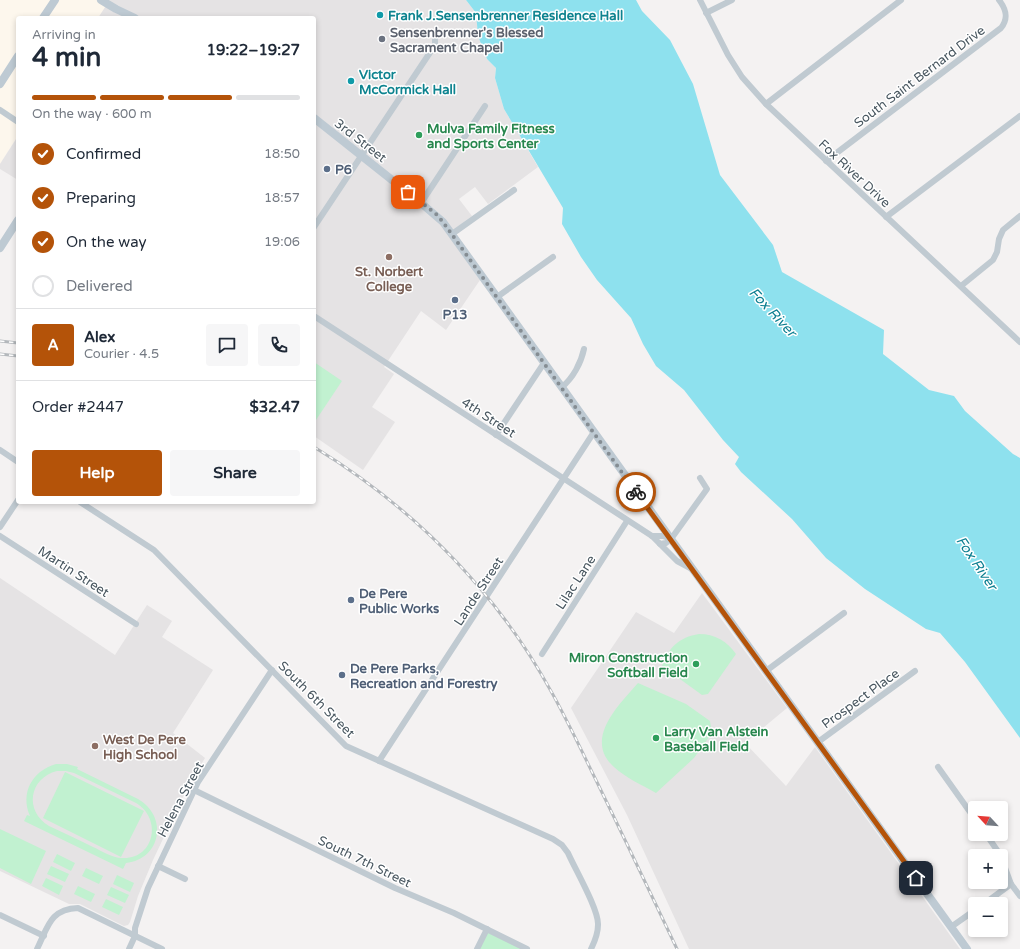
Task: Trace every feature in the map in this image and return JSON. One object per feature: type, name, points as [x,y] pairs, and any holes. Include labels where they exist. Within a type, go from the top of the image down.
[{"type":"main road","points":[[44,16],[55,0]]},
{"type":"main road","points":[[101,0],[131,16]]},
{"type":"main road","points":[[0,84],[16,59]]},
{"type":"main road","name":"3rd Street","points":[[316,120],[436,214],[452,234],[670,539],[967,949]]},
{"type":"main road","points":[[0,248],[16,223]]},
{"type":"street","name":"Fox River Drive","points":[[700,0],[728,55],[742,77],[766,104],[1020,342]]},
{"type":"street","points":[[706,13],[732,0]]},
{"type":"street","points":[[766,104],[901,0]]},
{"type":"street","name":"South Saint Bernard Drive","points":[[826,161],[1001,28],[1005,21],[1006,12],[999,0]]},
{"type":"street","points":[[316,224],[435,45],[435,40]]},
{"type":"street","points":[[421,203],[484,106]]},
{"type":"street","points":[[0,110],[16,121]]},
{"type":"street","points":[[886,217],[1020,116]]},
{"type":"street","points":[[452,234],[514,190]]},
{"type":"street","points":[[961,286],[993,260],[997,252],[999,239],[1003,230],[1020,216]]},
{"type":"street","points":[[497,298],[553,257]]},
{"type":"street","name":"4th Street","points":[[316,317],[652,536],[677,561],[693,570]]},
{"type":"street","points":[[562,387],[572,376],[584,349]]},
{"type":"street","points":[[496,435],[544,363]]},
{"type":"street","name":"Lande Street","points":[[379,761],[594,432]]},
{"type":"street","points":[[0,450],[16,461]]},
{"type":"street","points":[[660,544],[666,543],[670,539],[707,490],[700,478]]},
{"type":"street","points":[[0,528],[16,503]]},
{"type":"street","name":"South 6th Street","points":[[83,504],[154,550],[346,746],[553,839],[562,845],[568,853],[596,912],[598,924],[597,937],[591,949]]},
{"type":"street","name":"Lilac Lane","points":[[542,654],[628,521]]},
{"type":"street","name":"Martin Street","points":[[0,536],[136,624]]},
{"type":"street","name":"4th Street","points":[[652,536],[663,536],[670,539]]},
{"type":"street","points":[[766,671],[844,613]]},
{"type":"street","name":"Helena Street","points":[[129,949],[135,936],[135,928],[144,898],[198,782],[272,670]]},
{"type":"street","name":"Prospect Place","points":[[818,742],[915,671]]},
{"type":"street","points":[[938,767],[968,809]]},
{"type":"street","name":"South 7th Street","points":[[194,790],[395,888],[454,913],[527,949]]},
{"type":"street","points":[[158,866],[185,879]]},
{"type":"street","points":[[1008,876],[1011,884],[1020,896]]},
{"type":"street","points":[[993,897],[1011,884]]},
{"type":"street","points":[[38,949],[51,920],[58,913],[68,909],[78,908],[162,949]]},
{"type":"street","points":[[0,915],[44,936]]},
{"type":"street","points":[[951,927],[968,915]]},
{"type":"street","points":[[477,949],[487,929]]},
{"type":"shaded area","points":[[0,0],[101,0],[110,5],[102,16],[16,16],[16,139],[0,164]]},
{"type":"shaded area","name":"St. Norbert College","points":[[108,0],[466,0],[476,13],[478,36],[487,59],[496,68],[495,78],[504,109],[538,167],[488,204],[475,187],[459,199],[472,216],[448,234],[480,280],[446,330],[421,311],[384,367],[394,374],[372,407],[395,422],[363,470],[316,437],[316,16],[99,16],[109,1]]},
{"type":"shaded area","points":[[16,139],[16,179],[0,169],[0,164]]},
{"type":"shaded area","name":"West De Pere High School","points":[[0,578],[115,655],[147,605],[172,621],[162,637],[213,670],[173,733],[205,758],[189,784],[153,860],[128,925],[124,926],[80,904],[69,904],[0,871]]},
{"type":"shaded area","points":[[702,593],[787,708],[745,743],[786,786],[815,747],[960,949],[689,949],[627,815],[571,708],[636,612],[674,633]]},
{"type":"green space","points":[[316,363],[342,381],[316,420]]},
{"type":"green space","name":"Miron Construction Softball Field","points":[[692,635],[710,635],[720,639],[729,645],[736,654],[708,694],[702,695],[662,666],[664,660],[675,644]]},
{"type":"green space","name":"Larry Van Alstein Baseball Field","points":[[638,683],[686,704],[710,721],[712,733],[694,758],[656,793],[629,778],[614,767],[605,756],[602,745],[603,734],[607,723],[622,701]]},
{"type":"green space","points":[[56,764],[67,764],[78,767],[77,769],[138,799],[148,806],[154,816],[157,826],[157,836],[154,845],[147,854],[138,860],[126,863],[123,869],[24,821],[27,815],[30,816],[26,799],[30,784],[40,772]],"holes":[[[57,771],[74,773],[136,803],[144,810],[150,819],[152,828],[148,846],[133,857],[115,857],[49,826],[41,820],[33,804],[33,796],[40,780]]]},
{"type":"green space","points":[[65,772],[144,811],[121,857],[43,818]]},
{"type":"green space","points":[[0,829],[46,851],[31,884],[0,868]]},
{"type":"green space","points":[[57,854],[75,863],[71,871],[53,862]]},
{"type":"green space","points":[[51,866],[69,874],[65,882],[47,874]]},
{"type":"green space","points":[[86,868],[103,876],[99,884],[82,876]]},
{"type":"green space","points":[[117,875],[134,883],[130,892],[113,884]]},
{"type":"green space","points":[[46,878],[63,886],[59,895],[42,886]]},
{"type":"green space","points":[[78,886],[95,894],[91,902],[74,894]]},
{"type":"green space","points":[[111,887],[129,895],[125,903],[107,895]]},
{"type":"green space","points":[[106,899],[123,907],[119,915],[102,907]]},
{"type":"green space","points":[[487,929],[524,949],[477,949]]},
{"type":"water","name":"Fox River","points":[[466,0],[636,0],[642,11],[670,40],[693,84],[720,175],[773,245],[782,272],[884,330],[883,354],[929,390],[954,396],[965,411],[1013,454],[1020,458],[1020,738],[965,662],[940,633],[926,629],[865,589],[826,558],[792,519],[741,472],[735,464],[739,457],[723,440],[684,390],[656,366],[643,344],[631,318],[597,280],[581,257],[562,224],[563,208],[504,109],[495,78],[496,68],[487,59],[478,36],[476,13]]},
{"type":"railway","points":[[0,341],[16,343]]},
{"type":"railway","points":[[0,354],[16,356]]},
{"type":"railway","points":[[316,448],[368,483],[394,503],[442,547],[486,595],[519,639],[542,675],[583,752],[677,949]]},
{"type":"way so far","points":[[408,192],[436,214],[443,222],[636,492]]},
{"type":"place","name":"Frank J.Sensenbrenner Residence Hall","points":[[380,15]]},
{"type":"place","name":"Sensenbrenner's Blessed Sacrament Chapel","points":[[382,39]]},
{"type":"place","name":"Victor McCormick Hall","points":[[351,81]]},
{"type":"place","name":"Mulva Family Fitness and Sports Center","points":[[419,135]]},
{"type":"place","name":"P6","points":[[327,169]]},
{"type":"place","name":"St. Norbert College","points":[[389,257]]},
{"type":"place","name":"P13","points":[[455,300]]},
{"type":"place","name":"De Pere Public Works","points":[[351,600]]},
{"type":"place","name":"Miron Construction Softball Field","points":[[696,664]]},
{"type":"place","name":"De Pere Parks, Recreation and Forestry","points":[[342,675]]},
{"type":"place","name":"Larry Van Alstein Baseball Field","points":[[656,738]]},
{"type":"place","name":"West De Pere High School","points":[[95,746]]},
{"type":"route","points":[[636,492],[916,878]]}]
